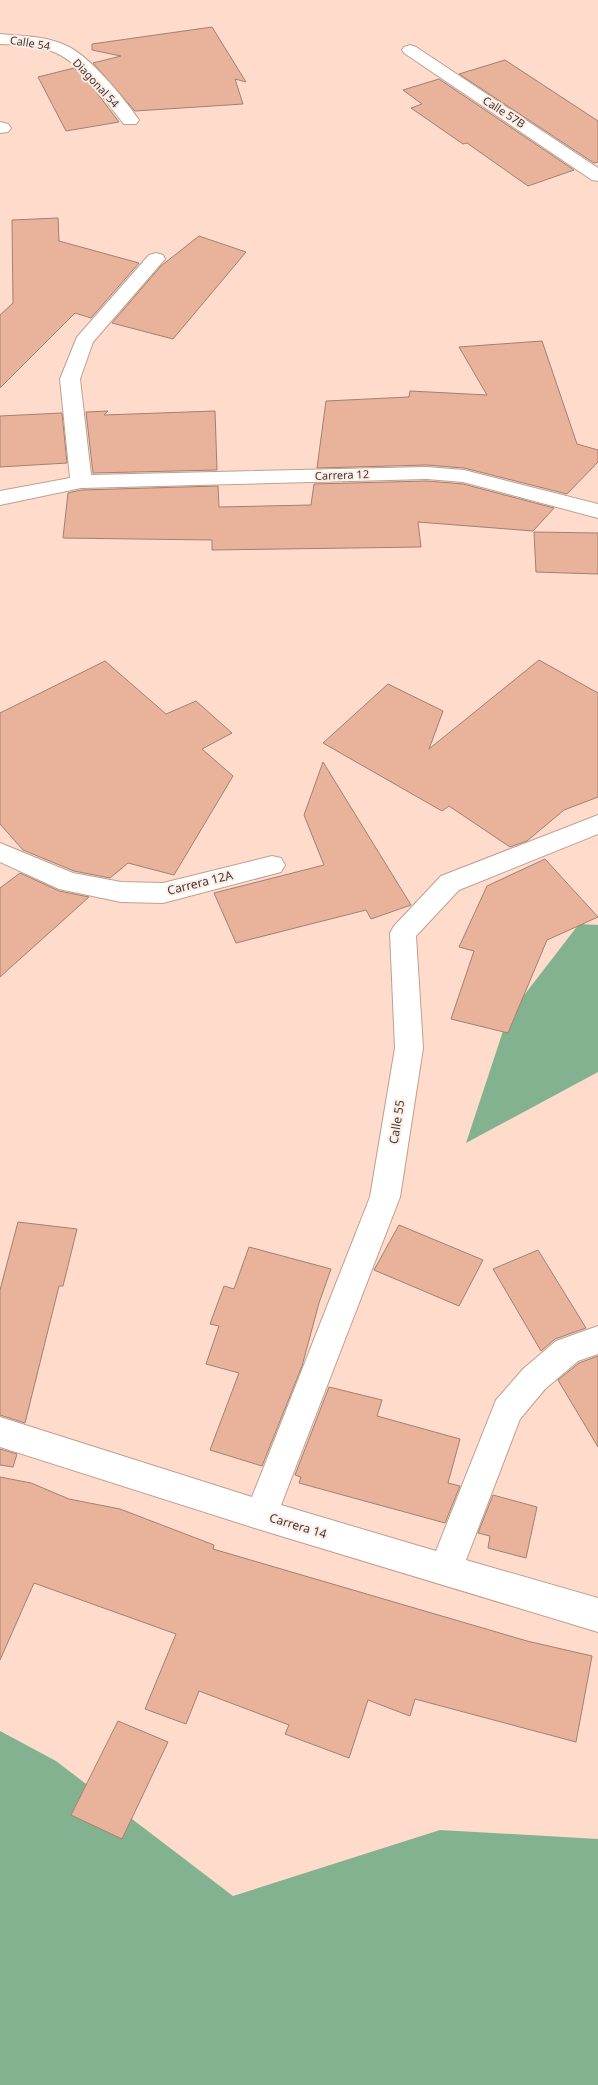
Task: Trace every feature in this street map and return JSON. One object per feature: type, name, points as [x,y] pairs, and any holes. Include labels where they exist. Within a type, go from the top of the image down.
[{"type":"street","name":"Calle 54","points":[[0,39],[37,43],[60,49]]},
{"type":"street","name":"Diagonal 54","points":[[60,49],[78,60],[130,120]]},
{"type":"street","name":"Calle 57B","points":[[410,50],[598,176]]},
{"type":"street","points":[[81,482],[70,379],[84,341],[156,259]]},
{"type":"street","name":"Carrera 12","points":[[0,498],[81,482],[427,473],[464,476],[598,511]]},
{"type":"street","name":"Calle 55","points":[[261,1515],[385,1197],[409,1048],[404,933],[450,883],[598,824]]},
{"type":"street","name":"Carrera 12A","points":[[0,852],[68,882],[121,892],[163,892],[272,865]]},
{"type":"street","points":[[445,1570],[508,1410],[534,1379],[568,1351],[598,1340]]},
{"type":"street","name":"Carrera 14","points":[[0,1432],[261,1515],[598,1615]]},
{"type":"green space","points":[[579,924],[598,925],[598,1072],[466,1143],[508,1016]]},
{"type":"green space","points":[[0,1731],[56,1761],[233,1896],[440,1830],[598,1839],[598,2085],[0,2085]]},
{"type":"building","points":[[212,27],[246,82],[235,79],[243,104],[135,111],[93,63],[121,56],[92,50],[92,44]]},
{"type":"building","points":[[505,60],[598,121],[598,162],[594,163],[459,74]]},
{"type":"building","points":[[74,68],[91,85],[119,122],[66,131],[38,77]]},
{"type":"building","points":[[439,79],[574,170],[528,186],[467,143],[463,144],[411,108],[422,104],[403,90]]},
{"type":"building","points":[[58,218],[59,241],[139,263],[91,318],[75,313],[0,388],[0,315],[13,303],[12,220]]},
{"type":"building","points":[[199,236],[246,252],[173,339],[112,323],[161,266]]},
{"type":"building","points":[[542,341],[577,444],[598,450],[598,462],[567,494],[464,468],[427,465],[317,468],[326,401],[409,397],[410,391],[487,395],[459,347]]},
{"type":"building","points":[[108,411],[104,415],[215,411],[217,470],[93,473],[86,412]]},
{"type":"building","points":[[62,413],[67,463],[0,467],[0,416]]},
{"type":"building","points":[[427,481],[463,484],[554,508],[533,531],[418,522],[421,547],[212,550],[212,540],[63,538],[68,493],[81,490],[218,486],[219,507],[311,505],[314,484]]},
{"type":"building","points":[[534,532],[598,533],[598,574],[536,572]]},
{"type":"building","points":[[539,660],[598,693],[598,797],[564,810],[527,841],[510,847],[449,806],[442,811],[323,743],[388,684],[443,711],[429,749]]},
{"type":"building","points":[[105,661],[166,714],[196,701],[232,733],[202,749],[233,776],[174,875],[128,863],[110,878],[74,871],[23,850],[0,824],[0,713]]},
{"type":"building","points":[[323,762],[411,905],[371,919],[366,910],[236,943],[214,893],[324,865],[304,815]]},
{"type":"building","points":[[545,859],[598,917],[547,940],[508,1033],[451,1019],[474,951],[459,947],[487,886]]},
{"type":"building","points":[[20,873],[59,891],[89,897],[0,977],[0,888]]},
{"type":"building","points":[[18,1222],[77,1229],[63,1286],[59,1286],[25,1423],[0,1415],[0,1290]]},
{"type":"building","points":[[399,1225],[483,1260],[459,1306],[374,1270]]},
{"type":"building","points":[[249,1247],[331,1269],[319,1303],[302,1366],[262,1466],[210,1450],[239,1373],[206,1364],[219,1326],[210,1324],[224,1286],[234,1289]]},
{"type":"building","points":[[538,1250],[586,1328],[555,1339],[541,1351],[493,1269]]},
{"type":"building","points":[[598,1356],[598,1447],[558,1380],[579,1363]]},
{"type":"building","points":[[329,1387],[382,1400],[377,1416],[460,1439],[448,1483],[460,1486],[445,1523],[299,1483],[301,1477],[295,1475]]},
{"type":"building","points":[[0,1449],[17,1454],[13,1467],[0,1465]]},
{"type":"building","points":[[0,1477],[31,1483],[69,1499],[120,1509],[214,1545],[213,1549],[527,1641],[592,1656],[576,1742],[415,1699],[410,1716],[368,1700],[349,1758],[285,1734],[289,1725],[199,1691],[186,1724],[145,1709],[176,1634],[34,1583],[0,1660]]},
{"type":"building","points":[[493,1495],[537,1507],[526,1558],[488,1548],[490,1536],[478,1533]]},
{"type":"building","points":[[118,1721],[168,1742],[122,1839],[71,1815]]}]
